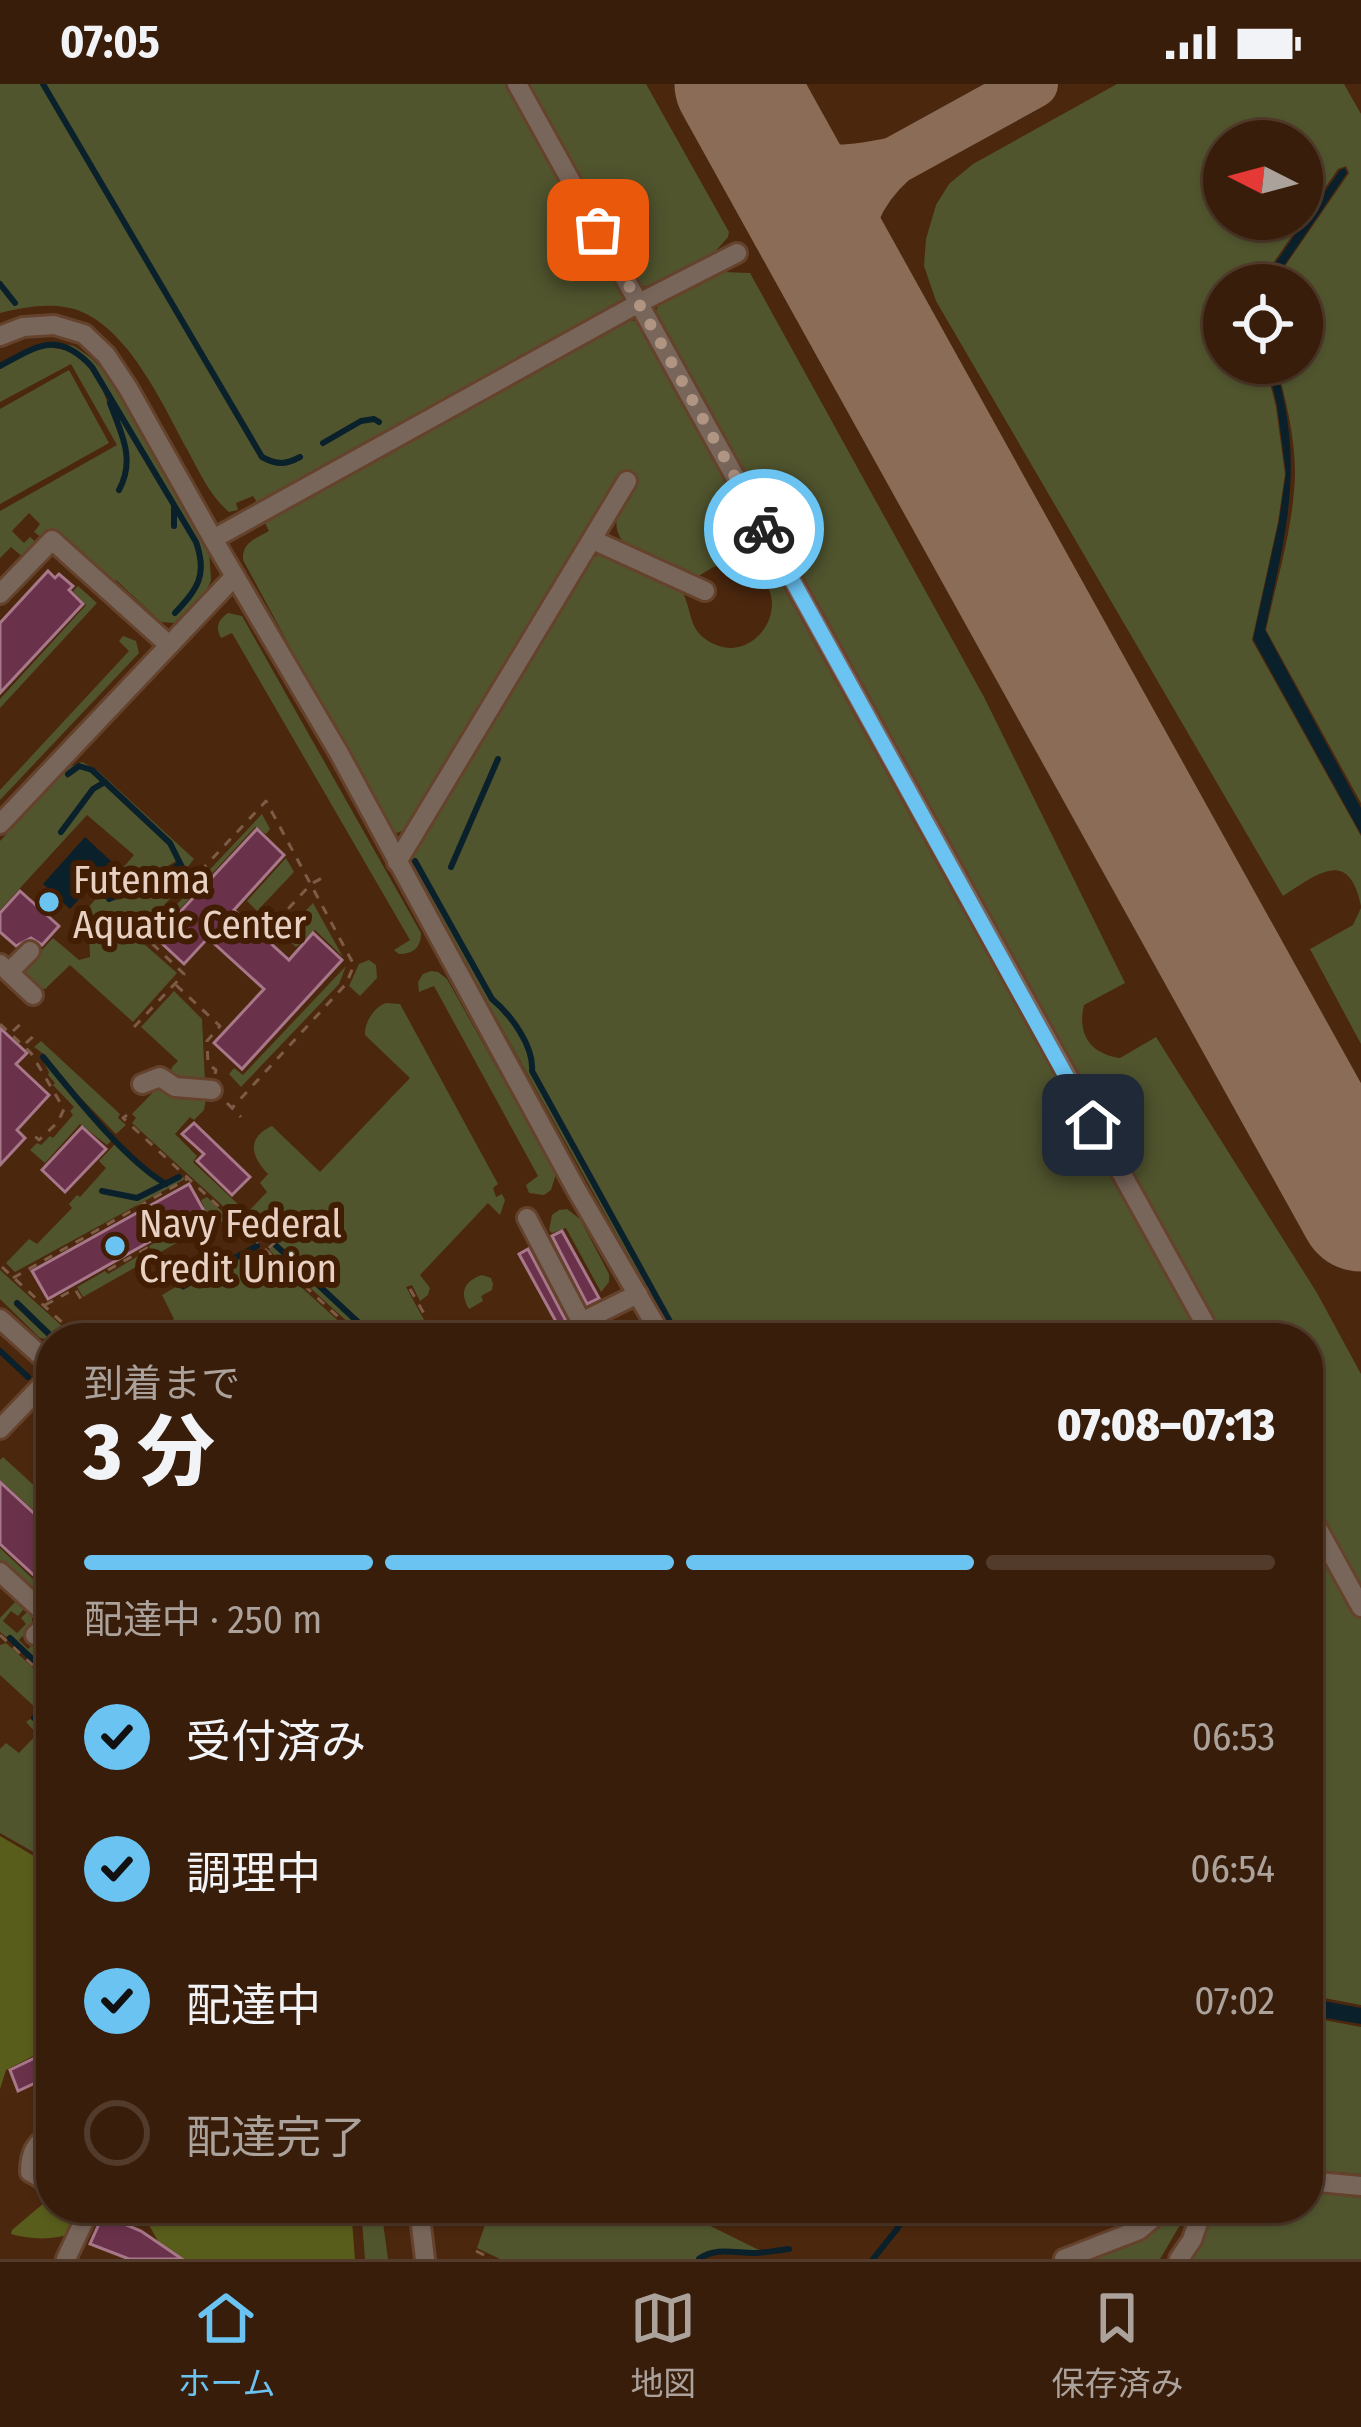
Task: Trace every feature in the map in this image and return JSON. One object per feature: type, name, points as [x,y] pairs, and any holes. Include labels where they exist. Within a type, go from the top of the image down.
[{"type":"street","points":[[517,84],[1205,1323]]},
{"type":"street","points":[[213,539],[737,253]]},
{"type":"street","points":[[0,337],[23,327],[55,325],[84,334],[128,388],[338,753],[652,1323]]},
{"type":"street","points":[[397,862],[627,481]]},
{"type":"street","points":[[0,594],[52,540],[169,645]]},
{"type":"street","points":[[593,540],[705,592]]},
{"type":"street","points":[[0,824],[235,576]]},
{"type":"street","points":[[30,951],[4,968],[33,995]]},
{"type":"street","points":[[142,1084],[160,1077],[175,1087],[212,1090]]},
{"type":"street","points":[[527,1218],[582,1323]]},
{"type":"street","points":[[596,1323],[638,1294]]},
{"type":"street","points":[[0,1319],[36,1351]]},
{"type":"street","points":[[0,1429],[36,1392]]},
{"type":"street","points":[[1323,1538],[1361,1606]]},
{"type":"street","points":[[0,1572],[36,1605]]},
{"type":"street","points":[[36,2144],[30,2156],[30,2172],[36,2175]]},
{"type":"street","points":[[1323,2182],[1361,2186]]},
{"type":"street","points":[[66,2259],[83,2223]]},
{"type":"street","points":[[421,2223],[425,2259]]},
{"type":"street","points":[[1064,2259],[1147,2223]]},
{"type":"street","points":[[1180,2259],[1198,2223]]},
{"type":"path","points":[[134,1027],[184,974],[142,934],[266,801],[355,965],[346,984],[232,1108]]},
{"type":"path","points":[[276,922],[322,878]]},
{"type":"path","points":[[175,984],[220,1026],[207,1041],[208,1064],[216,1070],[212,1090],[242,1117]]},
{"type":"path","points":[[11,1034],[25,1020]]},
{"type":"path","points":[[0,1024],[42,1069],[64,1108],[58,1122],[39,1140],[28,1131]]},
{"type":"path","points":[[24,1046],[38,1032]]},
{"type":"path","points":[[127,1114],[123,1118],[345,1323]]},
{"type":"path","points":[[13,1278],[189,1179]]},
{"type":"path","points":[[199,1198],[206,1195]]},
{"type":"path","points":[[230,1233],[242,1227]]},
{"type":"path","points":[[267,1249],[279,1237]]},
{"type":"path","points":[[108,1270],[147,1248],[152,1257]]},
{"type":"path","points":[[2,1268],[63,1323]]},
{"type":"path","points":[[24,1288],[35,1282]]},
{"type":"path","points":[[44,1306],[74,1289],[81,1299]]},
{"type":"path","points":[[410,1289],[429,1323]]},
{"type":"path","points":[[0,1635],[36,1668]]},
{"type":"path","points":[[476,2251],[492,2259]]},
{"type":"green space","points":[[0,84],[510,84],[626,295],[621,302],[258,504],[253,496],[236,503],[238,510],[229,512],[206,484],[144,373],[100,322],[82,312],[51,306],[0,313]]},
{"type":"green space","points":[[523,84],[646,84],[728,237],[714,253],[654,287],[639,286]]},
{"type":"green space","points":[[1117,84],[1344,84],[1361,114],[1361,803],[1266,630],[1294,493],[1293,446],[1280,384],[1323,384],[1323,264],[1286,264],[1303,240],[1323,240],[1323,211],[1349,173],[1346,166],[1338,169],[1323,191],[1323,120],[1203,120],[1203,240],[1289,240],[1272,264],[1203,264],[1203,384],[1270,384],[1285,474],[1252,640],[1361,836],[1361,906],[1356,887],[1340,871],[1319,874],[1283,896],[936,301],[924,266],[926,239],[936,205],[949,184],[973,164]]},
{"type":"green space","points":[[723,272],[750,273],[984,697],[1125,983],[1084,1005],[1082,1025],[1088,1041],[1101,1052],[1120,1058],[1156,1037],[1317,1293],[1361,1374],[1361,1592],[1323,1524],[1323,1323],[1212,1323],[654,315],[659,304]]},
{"type":"green space","points":[[630,320],[637,321],[1199,1323],[666,1323],[416,873],[412,854],[592,558],[610,554],[680,589],[699,633],[722,647],[740,647],[754,639],[771,612],[771,596],[763,581],[747,569],[716,566],[695,578],[624,543],[617,519],[638,481],[621,472],[412,819],[392,835],[243,560],[247,545],[269,531],[265,523]]},
{"type":"green space","points":[[57,343],[74,346],[103,370],[209,551],[211,580],[206,592],[174,623],[161,622],[116,580],[111,585],[52,529],[42,538],[34,532],[40,524],[29,513],[12,531],[24,543],[30,537],[38,544],[24,558],[11,547],[0,558],[0,511],[117,445],[71,364],[0,402],[0,368],[41,346],[81,357],[101,385],[126,454],[127,468],[118,491],[125,480],[128,469],[128,457],[108,396],[172,504],[173,525],[175,507],[192,538],[199,572],[174,616],[190,600],[203,574],[199,542],[96,368],[84,355]]},
{"type":"green space","points":[[69,370],[109,443],[0,504],[0,409]]},
{"type":"green space","points":[[78,586],[97,603],[0,708],[0,699],[86,605],[73,591]]},
{"type":"green space","points":[[228,613],[242,616],[421,933],[412,951],[399,954],[394,950],[410,940],[232,633],[221,638],[219,624]]},
{"type":"green space","points":[[123,636],[136,641],[139,653],[0,800],[0,790],[129,651],[119,641]]},
{"type":"green space","points":[[82,762],[97,770],[194,859],[186,869],[171,842],[89,766],[76,765],[65,775],[85,768],[101,781],[91,787],[59,835],[105,784],[168,844],[176,861],[106,900],[136,892],[180,870],[176,880],[182,886],[135,936],[177,973],[133,1022],[70,965],[45,989],[31,984],[26,975],[36,952],[53,938],[79,960],[90,957],[88,908],[134,855],[87,815],[0,910],[0,841],[68,768]]},
{"type":"green space","points":[[262,814],[270,829],[266,834],[255,827],[155,936],[150,933]]},
{"type":"green space","points":[[286,858],[294,872],[257,911],[247,901]]},
{"type":"green space","points":[[313,903],[343,957],[315,930],[296,947],[283,934]]},
{"type":"green space","points":[[1361,908],[1361,1044],[1310,949],[1353,925]]},
{"type":"green space","points":[[369,960],[376,965],[377,978],[360,996],[349,986],[359,964]]},
{"type":"green space","points":[[346,966],[339,984],[241,1087],[229,1074],[234,1068],[243,1075]]},
{"type":"green space","points":[[431,971],[447,979],[556,1174],[544,1195],[529,1193],[526,1185],[538,1176],[434,986],[419,992],[418,982]]},
{"type":"green space","points":[[174,991],[202,1019],[205,1083],[169,1079],[178,1061],[141,1027]]},
{"type":"green space","points":[[400,1004],[498,1184],[493,1188],[496,1197],[502,1194],[505,1200],[500,1215],[488,1203],[420,1275],[430,1288],[428,1295],[420,1301],[412,1285],[406,1287],[426,1323],[363,1323],[246,1214],[267,1192],[260,1183],[268,1174],[254,1148],[264,1131],[272,1126],[320,1172],[410,1078],[365,1035],[378,1008]]},
{"type":"green space","points":[[41,1041],[120,1114],[118,1118],[126,1125],[116,1134],[34,1047]]},
{"type":"green space","points":[[42,1059],[112,1140],[107,1145],[80,1124],[45,1163],[30,1150],[53,1138],[73,1115],[74,1107],[53,1085]]},
{"type":"green space","points":[[162,1083],[206,1098],[204,1110],[175,1134],[197,1156],[193,1162],[240,1206],[236,1211],[264,1238],[260,1240],[132,1123],[136,1118],[132,1114]]},
{"type":"green space","points":[[116,1143],[163,1184],[137,1196],[102,1189],[101,1193],[137,1200],[185,1179],[15,1272],[6,1263],[29,1239],[37,1244],[72,1208],[69,1204],[106,1168],[99,1161]]},
{"type":"green space","points":[[207,1197],[238,1227],[229,1231],[219,1218],[154,1256],[149,1246],[206,1213],[201,1200]]},
{"type":"green space","points":[[567,1209],[580,1219],[609,1274],[601,1292],[566,1228],[549,1230],[552,1215]]},
{"type":"green space","points":[[274,1245],[356,1323],[349,1323],[269,1250]]},
{"type":"green space","points":[[259,1249],[341,1323],[167,1323],[174,1319],[162,1295],[179,1285],[183,1290]]},
{"type":"green space","points":[[145,1252],[150,1259],[83,1297],[77,1287]]},
{"type":"green space","points":[[0,1270],[58,1323],[41,1323],[15,1301],[36,1326],[36,1334],[0,1299]]},
{"type":"green space","points":[[482,1275],[491,1278],[492,1290],[469,1309],[465,1288]]},
{"type":"green space","points":[[3,1457],[36,1487],[36,1512],[0,1480]]},
{"type":"green space","points":[[1323,1547],[1361,1615],[1361,2005],[1323,1998]]},
{"type":"green space","points":[[0,1548],[36,1582],[36,1594],[0,1562]]},
{"type":"green space","points":[[15,1602],[24,1609],[18,1616],[11,1611],[3,1621],[17,1633],[26,1624],[21,1618],[27,1612],[32,1616],[32,1626],[19,1640],[28,1649],[36,1641],[36,1659],[0,1632],[0,1618]]},
{"type":"green space","points":[[6,1643],[36,1670],[36,1708],[0,1675],[0,1645]]},
{"type":"green space","points":[[36,1735],[36,1853],[0,1833],[0,1749],[6,1743],[19,1753]]},
{"type":"green space","points":[[0,1836],[36,1857],[36,2055],[6,2070],[0,2089]]},
{"type":"green space","points":[[1323,2020],[1361,2027],[1361,2174],[1324,2171]]},
{"type":"green space","points":[[1323,2194],[1361,2198],[1361,2259],[1186,2259],[1206,2223],[1323,2223]]},
{"type":"green space","points":[[36,2210],[36,2223],[79,2223],[75,2233],[59,2237],[27,2237],[11,2234]]},
{"type":"green space","points":[[352,2223],[355,2259],[168,2259],[149,2225]]},
{"type":"green space","points":[[362,2223],[383,2223],[388,2259],[365,2259]]},
{"type":"green space","points":[[486,2223],[704,2223],[761,2251],[718,2250],[696,2259],[500,2259],[477,2248]]},
{"type":"green space","points":[[1162,2223],[1181,2223],[1160,2259],[1090,2259],[1150,2234]]},
{"type":"water","points":[[1345,168],[1347,173],[1323,208],[1323,194]]},
{"type":"water","points":[[1291,240],[1302,240],[1285,264],[1275,264]]},
{"type":"water","points":[[1272,384],[1280,384],[1284,399],[1291,466],[1286,529],[1265,630],[1361,808],[1361,834],[1253,639],[1286,473]]},
{"type":"water","points":[[85,837],[112,862],[70,909],[43,884]]},
{"type":"water","points":[[1323,2001],[1361,2008],[1361,2024],[1323,2018]]},
{"type":"building","points":[[48,571],[73,586],[69,590],[83,604],[0,693],[0,623]]},
{"type":"building","points":[[257,829],[284,855],[234,910],[289,960],[313,933],[342,960],[242,1069],[214,1043],[264,989],[208,938],[184,964],[156,938]]},
{"type":"building","points":[[20,891],[59,926],[42,945],[31,938],[16,946],[0,932],[0,913]]},
{"type":"building","points":[[0,1028],[27,1053],[16,1064],[49,1095],[17,1130],[25,1138],[0,1165]]},
{"type":"building","points":[[194,1123],[250,1177],[232,1195],[197,1161],[204,1154],[182,1134]]},
{"type":"building","points":[[82,1127],[106,1149],[65,1192],[42,1170]]},
{"type":"building","points":[[189,1184],[204,1211],[48,1299],[32,1271]]},
{"type":"building","points":[[562,1231],[599,1298],[587,1304],[552,1236]]},
{"type":"building","points":[[528,1249],[567,1323],[557,1323],[519,1254]]},
{"type":"building","points":[[0,1482],[36,1515],[36,1577],[0,1544]]},
{"type":"building","points":[[36,2057],[36,2083],[18,2091],[10,2070]]},
{"type":"building","points":[[99,2223],[122,2223],[182,2259],[129,2259],[90,2244]]},
{"type":"waterway","points":[[43,84],[262,457],[281,463],[300,457]]},
{"type":"waterway","points":[[0,284],[15,303]]},
{"type":"waterway","points":[[0,366],[36,348],[58,345],[92,367],[196,542],[201,564],[198,581],[175,613]]},
{"type":"waterway","points":[[110,403],[127,457],[119,490]]},
{"type":"waterway","points":[[323,443],[361,421],[379,422]]},
{"type":"waterway","points":[[174,505],[174,526]]},
{"type":"waterway","points":[[451,867],[498,759]]},
{"type":"waterway","points":[[68,774],[79,766],[92,770],[170,843],[184,871]]},
{"type":"waterway","points":[[61,832],[93,789],[105,782]]},
{"type":"waterway","points":[[415,861],[492,999],[520,1032],[532,1071],[671,1323]]},
{"type":"waterway","points":[[109,899],[155,881],[180,864]]},
{"type":"waterway","points":[[43,1057],[117,1143],[166,1184]]},
{"type":"waterway","points":[[102,1191],[137,1198],[179,1177]]},
{"type":"waterway","points":[[239,1211],[359,1323]]},
{"type":"waterway","points":[[183,1286],[257,1246]]},
{"type":"waterway","points":[[17,1303],[38,1323]]},
{"type":"waterway","points":[[0,1351],[28,1377]]},
{"type":"waterway","points":[[10,1638],[36,1663]]},
{"type":"waterway","points":[[873,2259],[900,2223]]},
{"type":"waterway","points":[[699,2259],[720,2252],[789,2249]]},
{"type":"taxiway","points":[[843,276],[856,213],[881,174],[894,161],[1034,84]]},
{"type":"taxiway","points":[[776,155],[835,168],[894,161]]},
{"type":"runway","points":[[736,84],[1361,1210]]},
{"type":"way so far","points":[[598,230],[764,529]]},
{"type":"place","name":"Futenma Aquatic Center","points":[[49,902]]},
{"type":"place","name":"Navy Federal Credit Union","points":[[115,1246]]},
{"type":"route","points":[[764,529],[1093,1125]]}]
